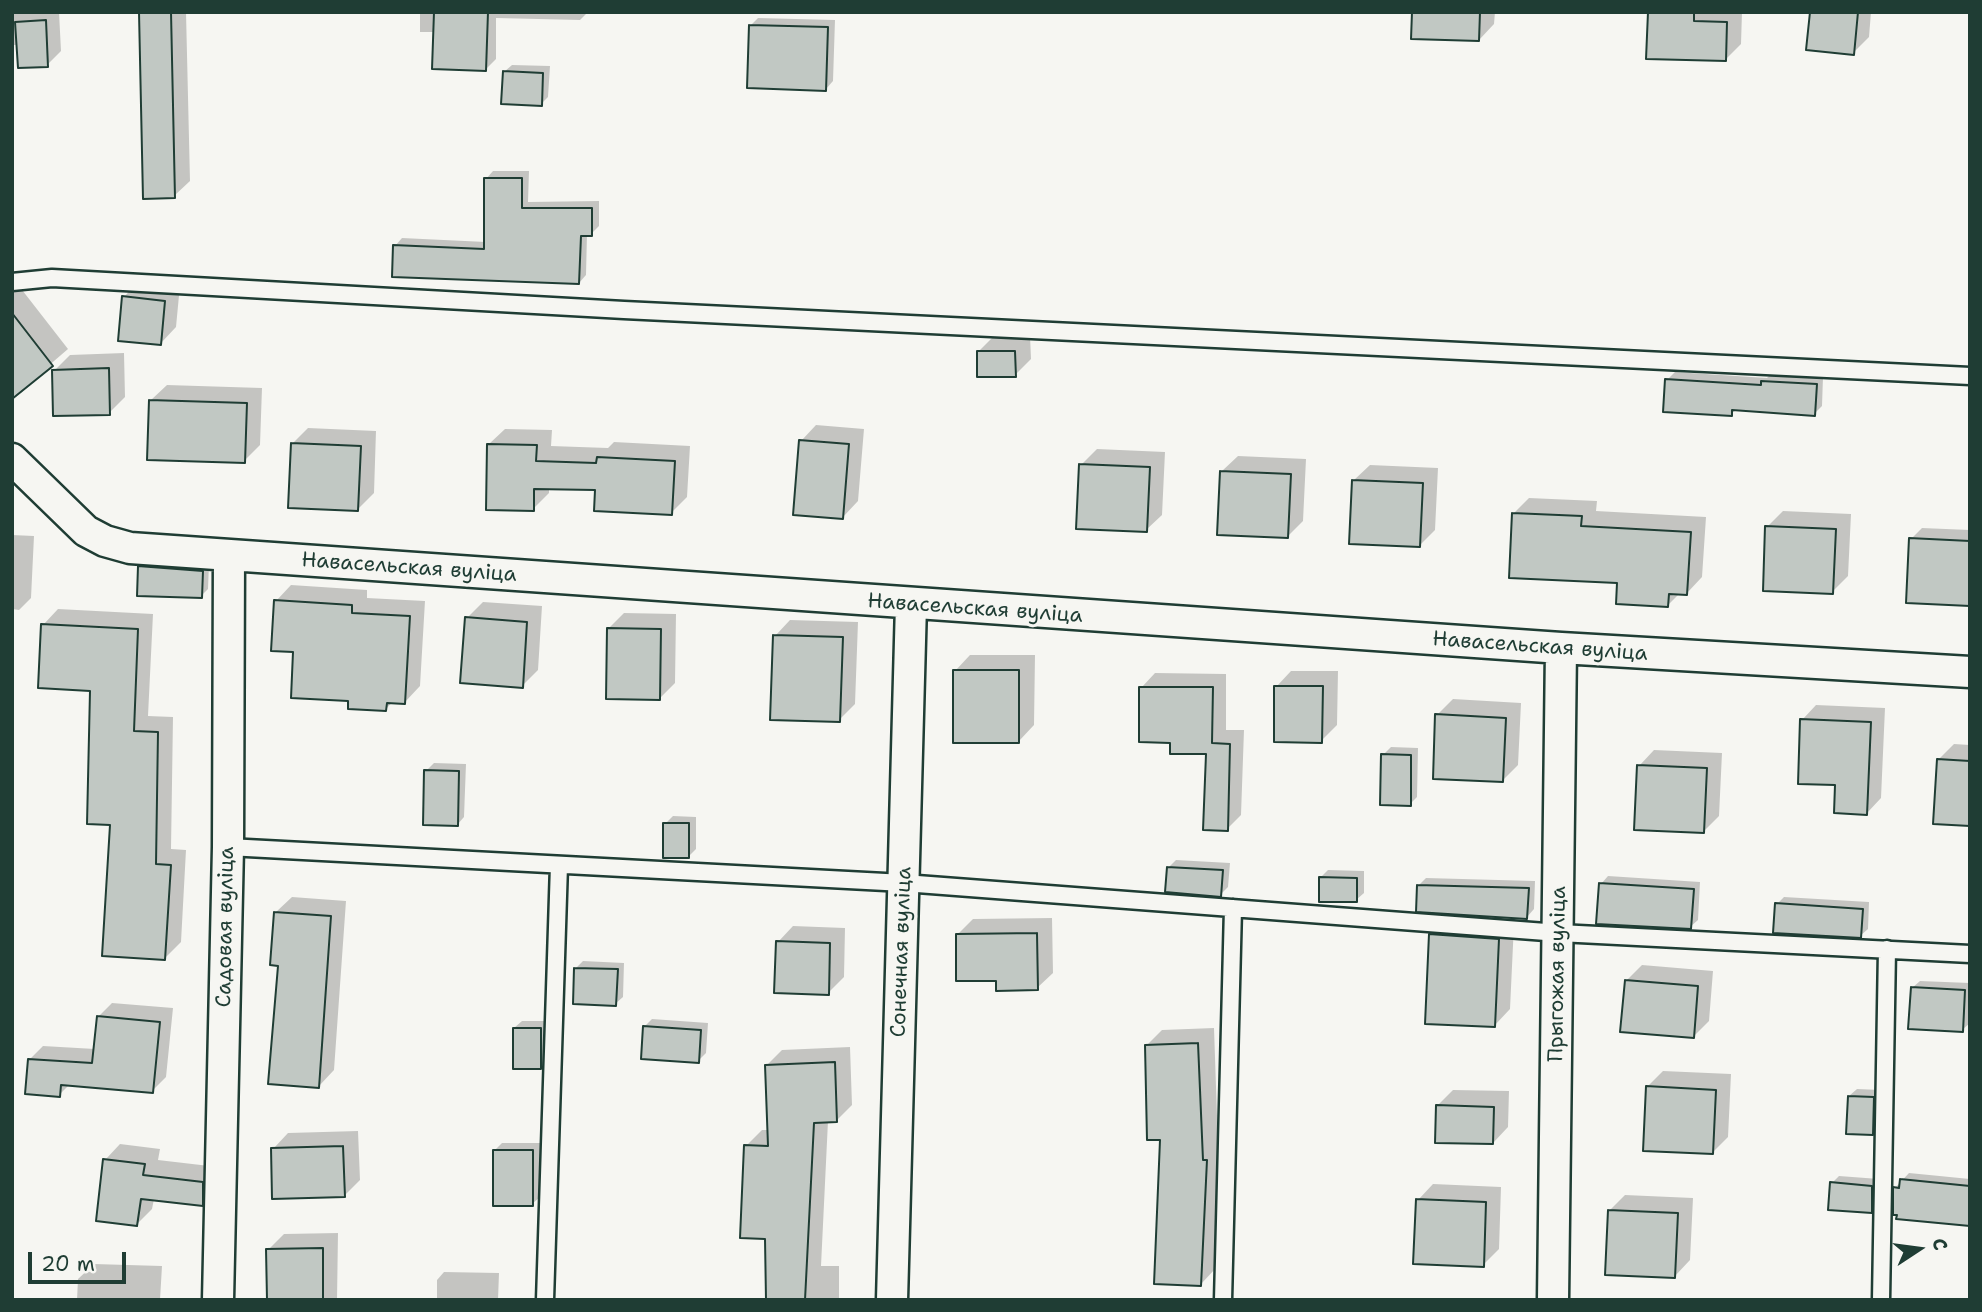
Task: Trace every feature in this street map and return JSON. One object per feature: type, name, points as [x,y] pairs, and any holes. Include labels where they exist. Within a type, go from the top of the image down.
[{"type":"street","name":"Навасельская вуліца","points":[[12,459],[86,531],[105,541],[130,548],[1561,648],[1970,672]]},
{"type":"street","name":"Садовая вуліца","points":[[218,1300],[228,847],[229,555]]},
{"type":"street","name":"Сонечная вуліца","points":[[892,1300],[911,604]]},
{"type":"street","name":"Прыгожая вуліца","points":[[1553,1300],[1561,648]]},
{"type":"lane","points":[[12,282],[52,278],[597,309],[1970,376]]},
{"type":"lane","points":[[228,847],[904,883],[1559,933],[1970,954]]},
{"type":"lane","points":[[545,1300],[559,865]]},
{"type":"lane","points":[[1223,1300],[1233,908]]},
{"type":"lane","points":[[1881,1300],[1887,950]]},
{"type":"building","points":[[139,12],[171,12],[175,198],[143,199]]},
{"type":"building","points":[[434,12],[488,12],[486,71],[432,69]]},
{"type":"building","points":[[1412,12],[1480,12],[1479,41],[1411,39]]},
{"type":"building","points":[[1648,12],[1694,12],[1694,21],[1727,22],[1726,61],[1646,59]]},
{"type":"building","points":[[1810,12],[1858,12],[1854,55],[1806,50]]},
{"type":"building","points":[[46,20],[48,67],[18,68],[15,22]]},
{"type":"building","points":[[749,25],[828,27],[826,91],[747,88]]},
{"type":"building","points":[[503,71],[543,73],[542,106],[501,104]]},
{"type":"building","points":[[484,178],[522,178],[522,208],[592,208],[592,236],[581,236],[579,284],[392,277],[393,245],[484,249]]},
{"type":"building","points":[[122,296],[165,301],[161,345],[118,341]]},
{"type":"building","points":[[12,313],[53,366],[12,399]]},
{"type":"building","points":[[977,351],[1015,351],[1016,377],[977,377]]},
{"type":"building","points":[[109,368],[110,415],[53,416],[52,370]]},
{"type":"building","points":[[1665,379],[1761,385],[1761,381],[1817,384],[1815,416],[1732,410],[1732,416],[1663,412]]},
{"type":"building","points":[[149,400],[247,403],[245,463],[147,460]]},
{"type":"building","points":[[799,440],[849,444],[843,519],[793,515]]},
{"type":"building","points":[[291,443],[361,446],[358,511],[288,508]]},
{"type":"building","points":[[487,444],[537,445],[536,461],[596,463],[597,457],[675,461],[672,515],[594,511],[595,490],[534,489],[534,511],[486,510]]},
{"type":"building","points":[[1079,464],[1150,467],[1147,532],[1076,529]]},
{"type":"building","points":[[1220,471],[1291,474],[1288,538],[1217,535]]},
{"type":"building","points":[[1352,480],[1423,483],[1420,547],[1349,544]]},
{"type":"building","points":[[1512,513],[1582,516],[1581,526],[1691,532],[1687,595],[1669,594],[1668,607],[1616,604],[1617,583],[1509,578]]},
{"type":"building","points":[[1765,526],[1836,529],[1833,594],[1763,591]]},
{"type":"building","points":[[1909,538],[1970,541],[1970,606],[1906,603]]},
{"type":"building","points":[[138,566],[203,571],[202,598],[137,596]]},
{"type":"building","points":[[274,600],[352,605],[352,613],[410,616],[405,704],[387,703],[386,711],[348,709],[348,701],[291,698],[293,652],[271,651]]},
{"type":"building","points":[[465,617],[527,622],[523,688],[460,683]]},
{"type":"building","points":[[41,624],[138,629],[134,731],[158,732],[156,864],[171,865],[165,960],[102,956],[110,825],[87,824],[90,691],[38,688]]},
{"type":"building","points":[[607,628],[661,629],[660,700],[606,699]]},
{"type":"building","points":[[773,635],[843,637],[840,722],[770,720]]},
{"type":"building","points":[[953,670],[1019,670],[1019,743],[953,743]]},
{"type":"building","points":[[1274,686],[1323,686],[1322,743],[1274,742]]},
{"type":"building","points":[[1139,687],[1213,687],[1212,743],[1230,744],[1228,831],[1203,830],[1206,754],[1170,754],[1170,743],[1139,742]]},
{"type":"building","points":[[1435,714],[1506,718],[1503,782],[1433,779]]},
{"type":"building","points":[[1800,719],[1871,722],[1867,815],[1834,813],[1835,785],[1798,784]]},
{"type":"building","points":[[1381,754],[1411,755],[1411,806],[1380,805]]},
{"type":"building","points":[[1937,759],[1970,761],[1970,826],[1933,824]]},
{"type":"building","points":[[1637,765],[1707,768],[1704,833],[1634,830]]},
{"type":"building","points":[[424,770],[459,771],[458,826],[423,825]]},
{"type":"building","points":[[663,823],[689,823],[689,858],[663,858]]},
{"type":"building","points":[[1167,867],[1223,870],[1221,897],[1165,892]]},
{"type":"building","points":[[1319,877],[1357,878],[1357,902],[1319,902]]},
{"type":"building","points":[[1599,883],[1694,889],[1691,929],[1596,924]]},
{"type":"building","points":[[1417,885],[1529,888],[1527,919],[1416,912]]},
{"type":"building","points":[[1775,903],[1863,909],[1861,938],[1773,933]]},
{"type":"building","points":[[274,912],[331,916],[319,1088],[268,1084],[278,966],[270,965]]},
{"type":"building","points":[[1037,933],[1038,990],[996,991],[996,981],[956,981],[956,934]]},
{"type":"building","points":[[1429,934],[1499,939],[1495,1027],[1425,1024]]},
{"type":"building","points":[[776,941],[830,943],[829,995],[774,993]]},
{"type":"building","points":[[574,968],[618,969],[616,1006],[573,1004]]},
{"type":"building","points":[[1625,980],[1698,986],[1694,1038],[1620,1032]]},
{"type":"building","points":[[1911,987],[1965,990],[1963,1032],[1908,1029]]},
{"type":"building","points":[[97,1016],[160,1022],[153,1093],[61,1085],[60,1097],[25,1094],[28,1059],[92,1063]]},
{"type":"building","points":[[643,1026],[701,1030],[699,1063],[641,1059]]},
{"type":"building","points":[[513,1028],[541,1028],[541,1069],[513,1069]]},
{"type":"building","points":[[1198,1043],[1203,1160],[1207,1160],[1201,1286],[1154,1284],[1160,1140],[1147,1140],[1145,1045]]},
{"type":"building","points":[[835,1062],[837,1122],[814,1123],[805,1300],[766,1300],[765,1239],[740,1238],[744,1145],[768,1146],[765,1065]]},
{"type":"building","points":[[1646,1086],[1716,1090],[1713,1154],[1643,1151]]},
{"type":"building","points":[[1848,1096],[1874,1097],[1873,1135],[1846,1134]]},
{"type":"building","points":[[1436,1105],[1494,1107],[1493,1144],[1435,1143]]},
{"type":"building","points":[[343,1146],[345,1197],[272,1199],[271,1148]]},
{"type":"building","points":[[493,1150],[533,1150],[533,1206],[493,1206]]},
{"type":"building","points":[[103,1159],[145,1164],[143,1175],[203,1182],[203,1206],[141,1199],[137,1226],[96,1221]]},
{"type":"building","points":[[1900,1179],[1970,1186],[1970,1226],[1896,1219],[1897,1215],[1893,1215],[1893,1187],[1899,1188]]},
{"type":"building","points":[[1830,1182],[1872,1186],[1872,1213],[1828,1210]]},
{"type":"building","points":[[1416,1199],[1486,1202],[1484,1267],[1413,1264]]},
{"type":"building","points":[[1608,1210],[1678,1213],[1675,1278],[1605,1275]]},
{"type":"building","points":[[323,1248],[323,1300],[267,1300],[266,1249]]}]
